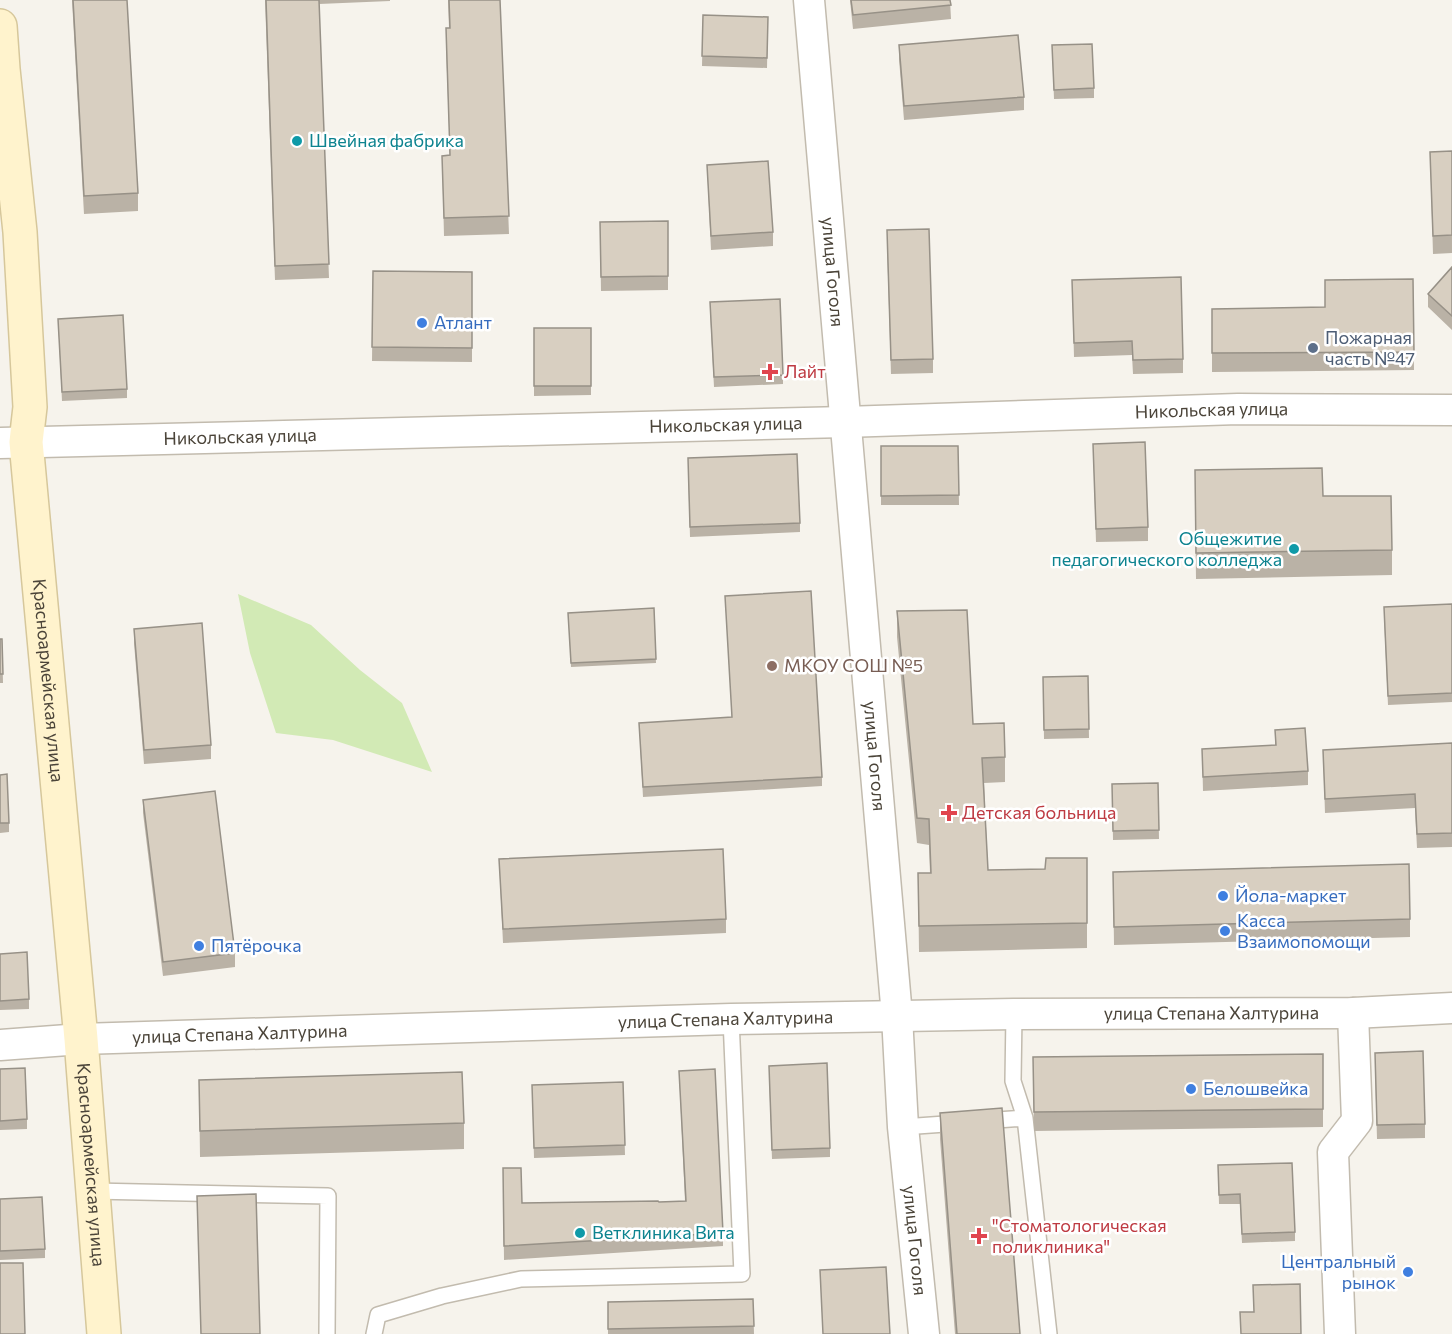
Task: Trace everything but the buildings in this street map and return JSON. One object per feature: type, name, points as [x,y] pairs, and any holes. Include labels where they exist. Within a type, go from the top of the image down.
[{"type":"main road","name":"Красноармейская улица","points":[[0,26],[20,232],[30,407],[13,442],[81,1039],[104,1334]]},
{"type":"street","name":"улица Гоголя","points":[[809,0],[897,1016],[903,1127],[924,1334]]},
{"type":"street","name":"Никольская улица","points":[[13,442],[845,422],[1239,409],[1452,410]]},
{"type":"street","name":"улица Степана Халтурина","points":[[0,1045],[81,1039],[731,1019],[1014,1014],[1353,1013],[1452,1008]]},
{"type":"street","points":[[1340,1334],[1333,1152],[1357,1121],[1353,1013]]},
{"type":"lane","points":[[1014,1014],[1013,1081],[1025,1118],[1049,1334]]},
{"type":"lane","points":[[374,1334],[378,1315],[442,1296],[521,1279],[742,1274],[731,1019]]},
{"type":"lane","points":[[903,1127],[1025,1118]]},
{"type":"lane","points":[[93,1191],[328,1196],[327,1334]]},
{"type":"green space","points":[[238,594],[311,625],[360,670],[402,703],[432,772],[333,740],[276,733],[250,653]]},
{"type":"place","name":"Швейная фабрика","points":[[297,141]]},
{"type":"place","name":"Атлант","points":[[422,323]]},
{"type":"place","name":"Пожарная часть №47","points":[[1313,348]]},
{"type":"place","name":"Лайт","points":[[770,372]]},
{"type":"place","name":"Общежитие педагогического колледжа","points":[[1294,549]]},
{"type":"place","name":"МКОУ СОШ №5","points":[[772,666]]},
{"type":"place","name":"Детская больница","points":[[949,813]]},
{"type":"place","name":"Йола-маркет","points":[[1223,896]]},
{"type":"place","name":"Касса Взаимопомощи","points":[[1225,931]]},
{"type":"place","name":"Пятёрочка","points":[[199,946]]},
{"type":"place","name":"Белошвейка","points":[[1191,1089]]},
{"type":"place","name":"Ветклиника Вита","points":[[580,1233]]},
{"type":"place","name":"\"Стоматологическая поликлиника\"","points":[[979,1236]]},
{"type":"place","name":"Центральный рынок","points":[[1408,1272]]}]
